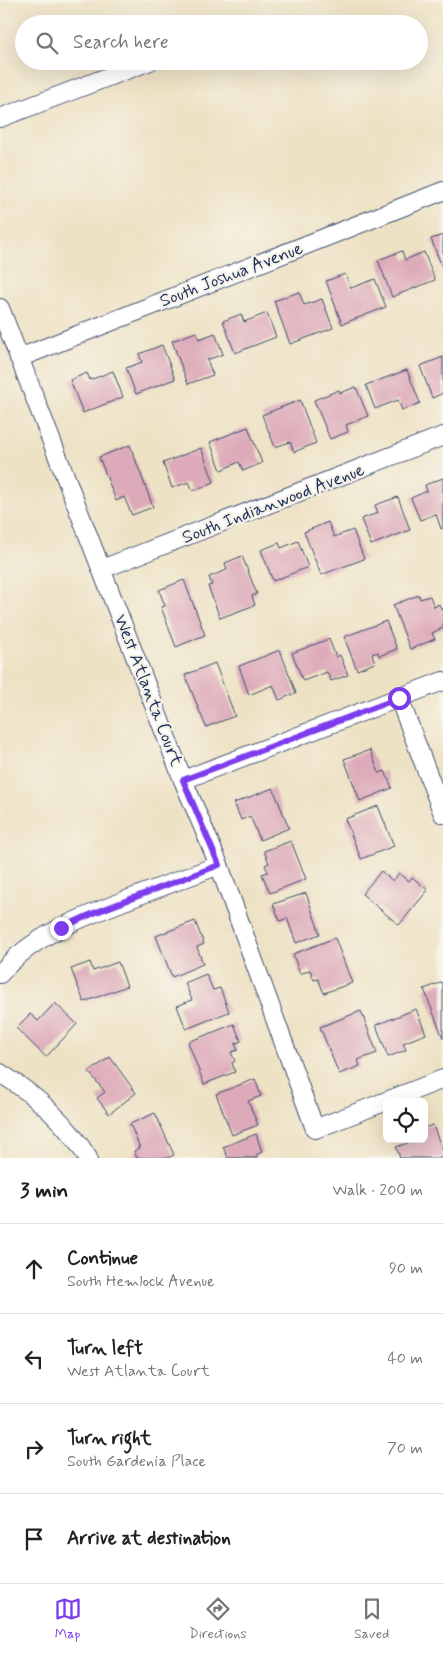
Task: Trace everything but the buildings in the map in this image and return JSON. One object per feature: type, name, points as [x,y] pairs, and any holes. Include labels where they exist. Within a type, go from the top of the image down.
[{"type":"street","points":[[0,118],[126,70]]},
{"type":"street","name":"South Joshua Avenue","points":[[19,358],[443,191]]},
{"type":"street","name":"West Atlanta Court","points":[[0,308],[183,780],[219,865],[315,1129],[443,1079]]},
{"type":"street","name":"South Indianwood Avenue","points":[[102,569],[443,436]]},
{"type":"street","points":[[183,780],[443,681]]},
{"type":"street","points":[[399,698],[443,814]]},
{"type":"street","points":[[0,974],[29,948],[61,928],[94,913],[219,865]]},
{"type":"street","points":[[0,1073],[21,1086],[50,1110],[88,1158]]},
{"type":"route","points":[[61,928],[94,913],[219,865],[183,780],[399,698]]}]
